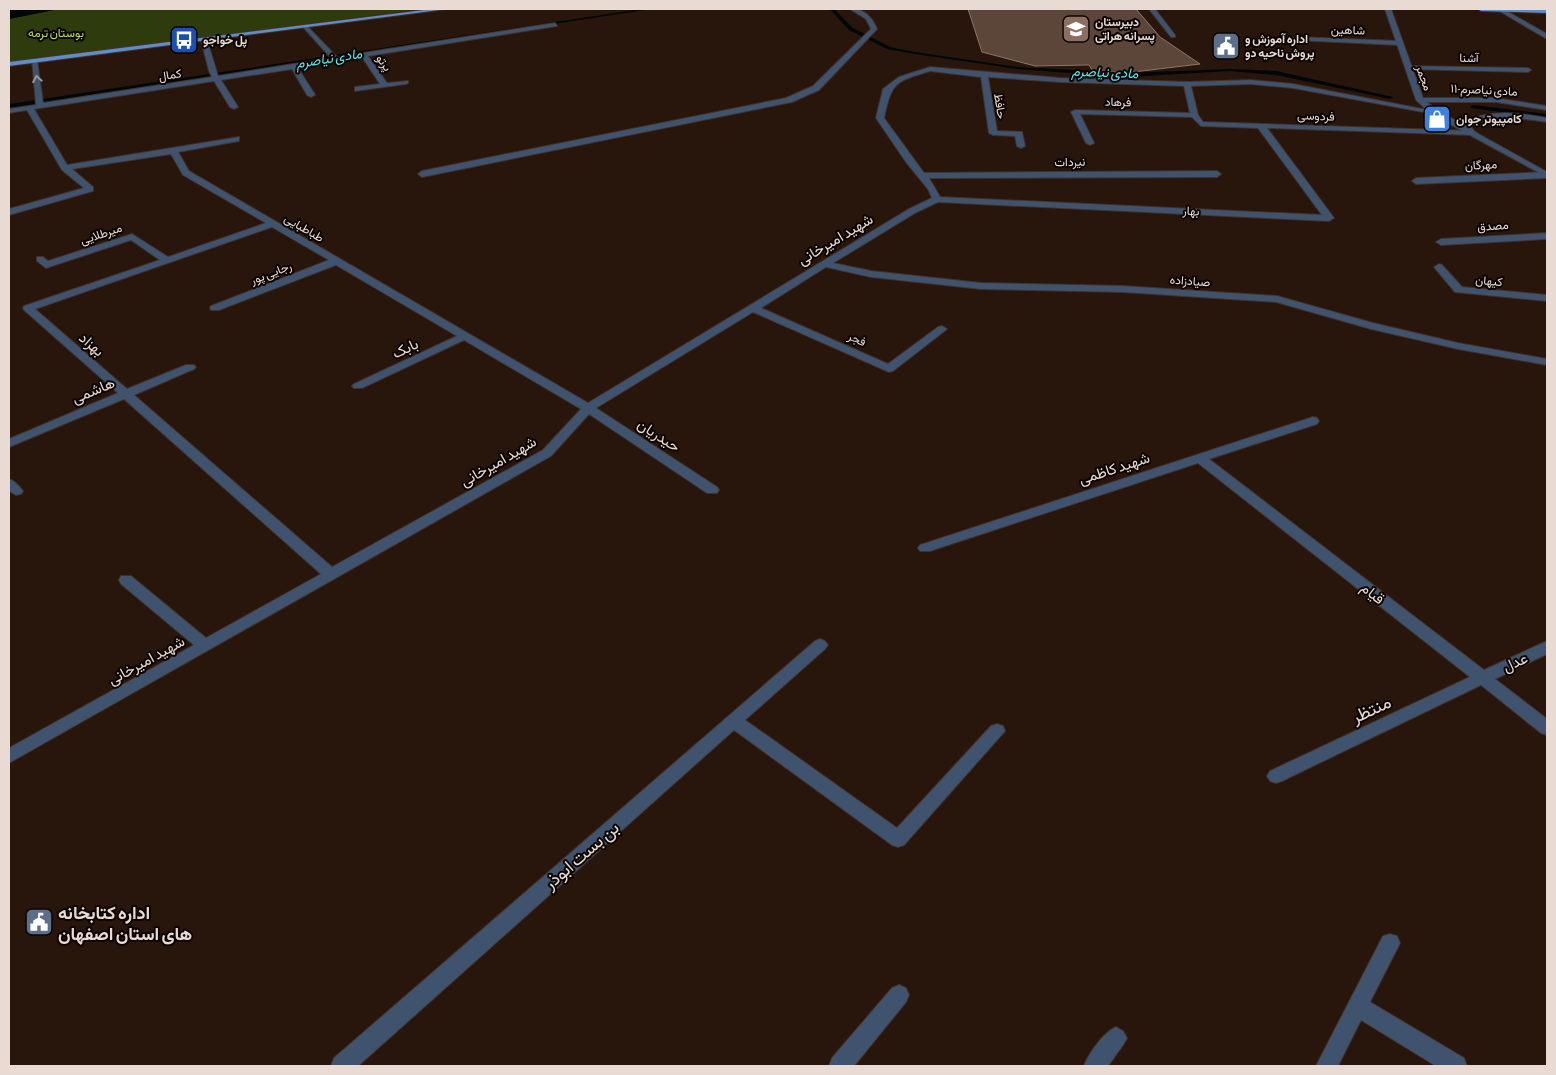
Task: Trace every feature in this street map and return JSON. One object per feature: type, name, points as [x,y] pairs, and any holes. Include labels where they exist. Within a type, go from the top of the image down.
[{"type":"main road","points":[[9,64],[444,9]]},
{"type":"main road","points":[[1481,9],[1547,11]]},
{"type":"street","points":[[422,174],[789,100],[816,88],[874,29],[869,18],[853,9]]},
{"type":"street","points":[[1152,9],[1173,36]]},
{"type":"street","name":"مجمر","points":[[1388,9],[1420,100],[1434,112],[1547,175]]},
{"type":"street","points":[[1499,9],[1547,37]]},
{"type":"street","points":[[213,75],[293,66],[333,56],[364,55],[555,26]]},
{"type":"street","points":[[306,27],[333,56]]},
{"type":"street","name":"شاهین","points":[[1296,39],[1399,44]]},
{"type":"street","points":[[204,40],[213,75],[234,107]]},
{"type":"street","points":[[9,103],[40,102],[333,56],[400,43]]},
{"type":"street","name":"پرتو","points":[[364,55],[385,85]]},
{"type":"street","points":[[34,60],[40,102]]},
{"type":"street","points":[[293,66],[311,95]]},
{"type":"street","name":"آشنا","points":[[1409,68],[1528,70]]},
{"type":"street","points":[[937,199],[932,188],[880,118],[886,91],[901,78],[930,69],[984,75],[1187,84],[1250,82],[1294,86],[1434,112]]},
{"type":"street","name":"حافظ","points":[[984,75],[993,133],[1019,134],[1021,146]]},
{"type":"street","name":"پرتو","points":[[358,89],[406,82]]},
{"type":"street","points":[[1187,84],[1194,115]]},
{"type":"street","name":"۱۱-مادی نیاصرم","points":[[1420,100],[1496,100],[1547,108]]},
{"type":"street","points":[[9,111],[29,108],[40,102]]},
{"type":"street","points":[[9,212],[90,189],[64,168],[29,108]]},
{"type":"street","name":"فرهاد","points":[[1090,143],[1075,112],[1194,115]]},
{"type":"street","name":"فردوسی","points":[[1194,115],[1201,124],[1473,133]]},
{"type":"street","points":[[1473,133],[1465,126],[1474,120],[1487,118],[1534,118],[1547,120]]},
{"type":"street","name":"بهار","points":[[937,199],[1329,218],[1260,125]]},
{"type":"street","points":[[64,168],[236,139]]},
{"type":"street","name":"طباطبایی","points":[[172,151],[186,174],[588,408]]},
{"type":"street","name":"نیردات","points":[[922,176],[1217,174]]},
{"type":"street","name":"مهرگان","points":[[1416,181],[1547,175]]},
{"type":"street","name":"شهید امیرخانی","points":[[9,756],[547,453],[588,408],[912,211],[937,199]]},
{"type":"street","name":"بهزاد","points":[[273,224],[28,308],[331,574]]},
{"type":"street","name":"مصدق","points":[[1441,242],[1547,236]]},
{"type":"street","name":"میرطلایی","points":[[40,259],[46,265],[132,237],[168,260]]},
{"type":"street","name":"رجایی پور","points":[[214,308],[336,261]]},
{"type":"street","name":"صیادزاده","points":[[825,264],[871,274],[981,286],[1123,289],[1277,299],[1371,326],[1458,346],[1547,362]]},
{"type":"street","name":"کیهان","points":[[1439,267],[1459,290],[1547,298]]},
{"type":"street","name":"فجر","points":[[752,308],[889,368],[942,329]]},
{"type":"street","name":"بابک","points":[[358,386],[465,336]]},
{"type":"street","name":"هاشمی","points":[[9,443],[190,367]]},
{"type":"street","name":"حیدریان","points":[[588,408],[712,490]]},
{"type":"street","name":"شهید کاظمی","points":[[925,548],[1313,421]]},
{"type":"street","name":"قیام","points":[[1199,458],[1547,728]]},
{"type":"street","points":[[126,580],[206,645]]},
{"type":"street","name":"بن بست ابوذر","points":[[342,1066],[820,645]]},
{"type":"street","name":"عدل","points":[[1482,677],[1547,647]]},
{"type":"street","name":"منتظر","points":[[1276,776],[1482,677]]},
{"type":"street","points":[[734,721],[898,839],[997,731]]},
{"type":"street","points":[[1327,1066],[1390,943]]},
{"type":"street","points":[[840,1066],[899,995]]},
{"type":"street","points":[[1357,1006],[1456,1066]]},
{"type":"street","points":[[1095,1066],[1116,1038]]},
{"type":"green space","name":"بوستان ترمه","points":[[59,9],[423,9],[9,62],[9,19]]},
{"type":"shaded area","points":[[9,9],[59,9],[9,19]]},
{"type":"building","points":[[968,9],[1136,9],[1160,37],[1200,64],[1125,73],[1092,70],[1089,65],[1035,66],[982,52]]},
{"type":"waterway","name":"مادی نیاصرم","points":[[9,106],[649,9]]},
{"type":"waterway","name":"مادی نیاصرم","points":[[832,9],[851,29],[889,48],[915,53],[1017,68],[1126,75],[1230,70],[1276,73],[1390,97]]},
{"type":"waterway","name":"مادی نیاصرم","points":[[1473,107],[1547,116]]},
{"type":"place","name":"دبیرستان پسرانه هراتی","points":[[1076,29]]},
{"type":"place","name":"پل خواجو","points":[[184,40]]},
{"type":"place","name":"اداره آموزش و پروش ناحیه دو","points":[[1226,46]]},
{"type":"place","name":"کامپیوتر جوان","points":[[1437,119]]},
{"type":"place","name":"اداره کتابخانه های استان اصفهان","points":[[39,922]]}]
